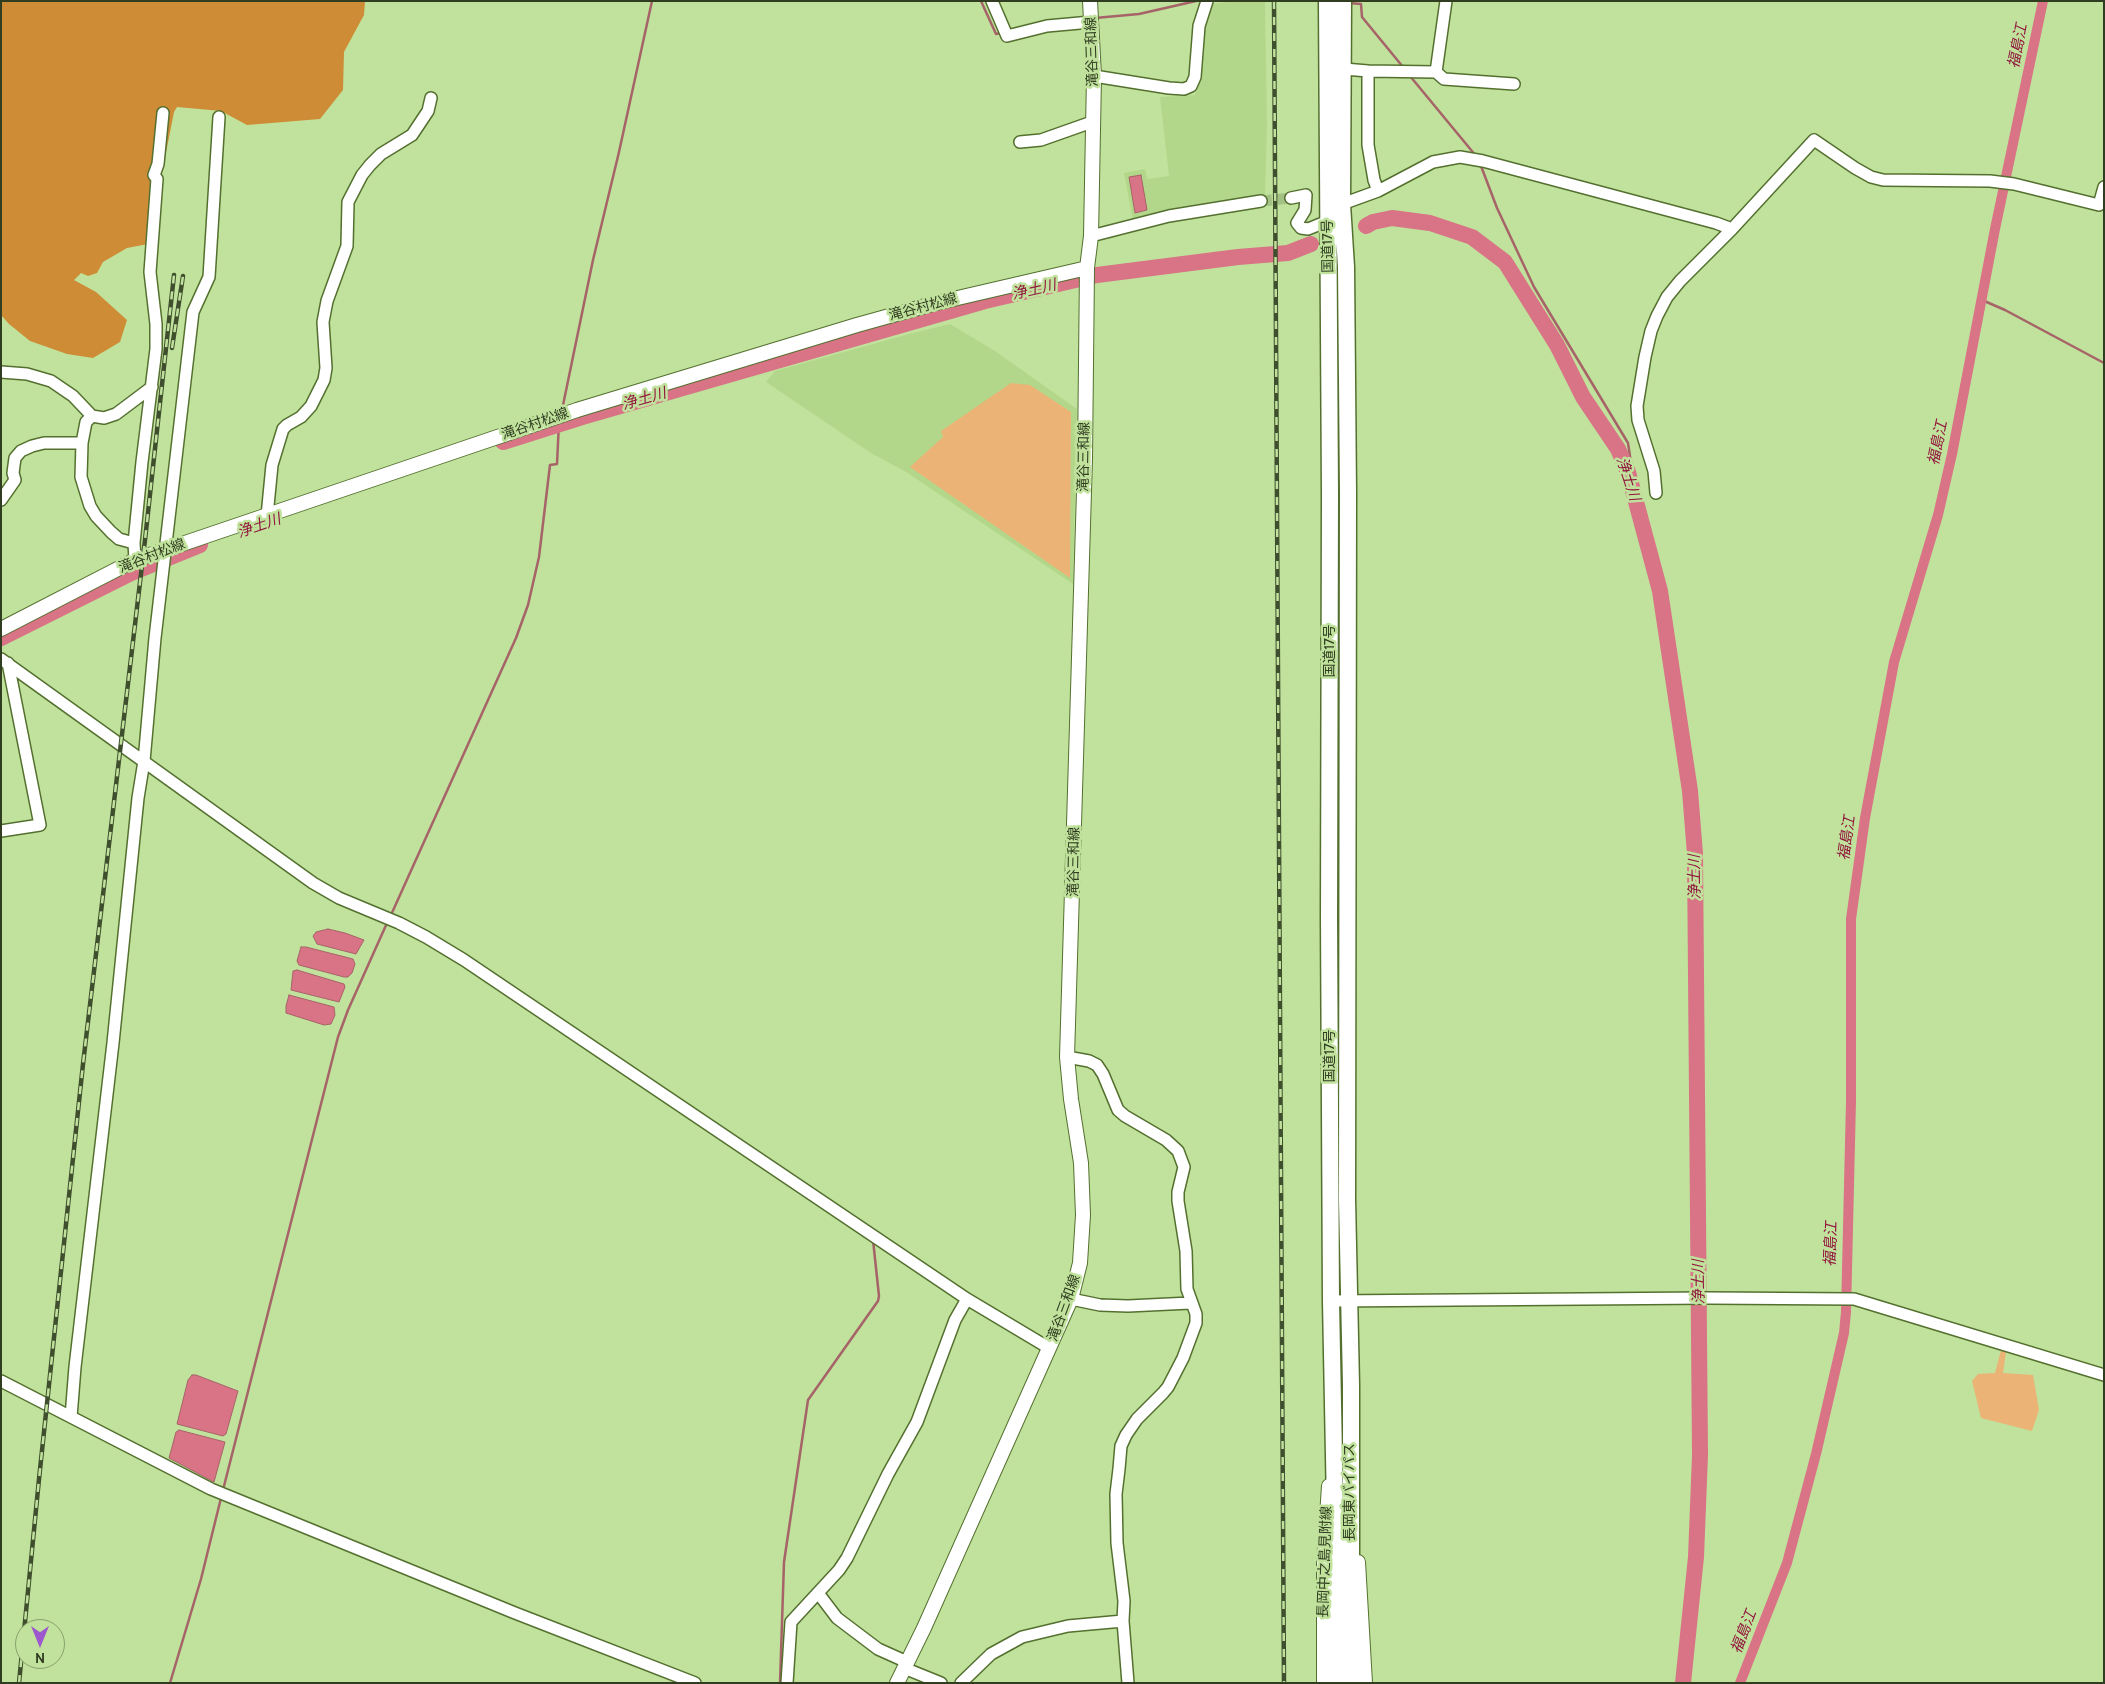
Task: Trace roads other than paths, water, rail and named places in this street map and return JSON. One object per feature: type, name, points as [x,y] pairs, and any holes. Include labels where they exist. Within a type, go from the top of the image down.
[{"type":"highway","name":"国道17号","points":[[1327,1],[1331,1301]]},
{"type":"highway","name":"国道17号","points":[[1342,1],[1344,69],[1342,204],[1346,267],[1348,493],[1347,1129],[1349,1301]]},
{"type":"highway","name":"長岡東バイパス","points":[[1331,1301],[1335,1633],[1338,1683]]},
{"type":"highway","name":"長岡東バイパス","points":[[1349,1301],[1352,1683]]},
{"type":"main road","name":"滝谷三和線","points":[[897,1683],[924,1628],[1071,1299],[1080,1263],[1083,1215],[1080,1163],[1067,1057],[1085,458],[1086,294],[1091,236],[1094,76],[1090,1]]},
{"type":"main road","name":"滝谷村松線","points":[[1,629],[88,582],[135,560],[567,413],[857,325],[936,303],[1087,268]]},
{"type":"main road","name":"長岡中之島見附線","points":[[1324,1683],[1324,1562],[1326,1509],[1333,1441]]},
{"type":"main road","name":"長岡中之島見附線","points":[[1350,1462],[1365,1683]]},
{"type":"street","points":[[992,1],[1008,36],[1047,26],[1091,22]]},
{"type":"street","points":[[1094,76],[1169,88],[1184,89],[1191,86],[1195,77],[1199,26],[1207,1]]},
{"type":"street","points":[[1436,72],[1446,1]]},
{"type":"street","points":[[1344,69],[1436,72],[1444,79],[1514,84]]},
{"type":"street","points":[[1368,71],[1368,145],[1374,180],[1378,190]]},
{"type":"street","points":[[267,516],[272,465],[283,429],[292,421],[301,417],[311,406],[324,380],[326,368],[324,322],[327,301],[346,246],[348,202],[362,175],[370,165],[381,154],[412,135],[428,111],[431,98]]},
{"type":"street","points":[[135,560],[134,543],[152,387],[156,324],[150,272],[157,179],[154,176],[158,164],[163,113]]},
{"type":"street","points":[[71,1417],[75,1368],[114,1043],[155,638],[167,549],[193,312],[209,277],[219,117]]},
{"type":"street","points":[[1020,142],[1041,140],[1092,122]]},
{"type":"street","points":[[1656,493],[1654,471],[1638,420],[1637,406],[1651,332],[1667,297],[1680,281],[1732,229],[1814,140],[1855,168],[1871,177],[1882,180],[1998,182],[2099,204],[2104,187]]},
{"type":"street","points":[[1342,204],[1378,190],[1433,162],[1451,157],[1471,158],[1716,223],[1732,229]]},
{"type":"street","points":[[1291,198],[1306,195],[1305,210],[1297,222],[1301,228],[1308,229],[1328,221]]},
{"type":"street","points":[[1091,236],[1169,216],[1261,201]]},
{"type":"street","points":[[1,372],[27,374],[51,381],[73,396],[92,416],[112,417],[152,387]]},
{"type":"street","points":[[92,416],[86,422],[82,443],[81,477],[90,506],[106,528],[119,539],[134,543]]},
{"type":"street","points":[[1,500],[16,480],[13,473],[15,458],[21,451],[32,446],[44,444],[82,443]]},
{"type":"street","points":[[5,661],[313,884],[339,898],[413,930],[464,960],[967,1299],[1049,1348]]},
{"type":"street","points":[[1,831],[40,825],[5,661]]},
{"type":"street","points":[[1067,1057],[1089,1061],[1096,1065],[1103,1074],[1118,1110],[1166,1140],[1178,1151],[1184,1167],[1178,1192],[1178,1201],[1186,1251],[1187,1289],[1190,1303],[1196,1314],[1196,1323],[1183,1358],[1163,1393],[1130,1427],[1121,1446],[1116,1494],[1117,1542],[1124,1601],[1123,1621],[1128,1683]]},
{"type":"street","points":[[1331,1301],[1708,1298],[1854,1299],[2104,1375]]},
{"type":"street","points":[[787,1683],[791,1622],[847,1558],[916,1422],[956,1320],[967,1299]]},
{"type":"street","points":[[1071,1299],[1100,1305],[1128,1306],[1190,1303]]},
{"type":"street","points":[[1,1381],[210,1490],[695,1683]]},
{"type":"street","points":[[818,1593],[837,1618],[878,1649],[941,1683]]},
{"type":"street","points":[[961,1683],[991,1654],[1022,1637],[1056,1628],[1123,1621]]},
{"type":"waterway","points":[[562,410],[593,260],[652,1]]},
{"type":"waterway","points":[[981,1],[996,34],[1001,33]]},
{"type":"waterway","points":[[1095,18],[1139,14],[1196,1]]},
{"type":"waterway","name":"福島江","points":[[1740,1683],[1787,1563],[1816,1454],[1844,1333],[1851,1101],[1851,919],[1865,818],[1894,662],[1938,515],[1952,454],[1995,229],[2043,1]]},
{"type":"waterway","points":[[1349,3],[1361,4],[1362,17],[1403,67]]},
{"type":"waterway","points":[[1410,76],[1476,156]]},
{"type":"waterway","points":[[1481,166],[1497,208],[1534,287],[1628,443],[1631,463],[1628,472]]},
{"type":"waterway","name":"浄土川","points":[[1366,226],[1373,222],[1392,218],[1430,223],[1472,237],[1505,262],[1557,345],[1583,397],[1618,449],[1628,472],[1660,591],[1690,791],[1695,854],[1700,1455],[1696,1557],[1683,1683]]},
{"type":"waterway","name":"浄土川","points":[[503,442],[582,417],[985,301],[1097,275],[1238,257],[1288,253],[1311,244]]},
{"type":"waterway","points":[[1982,300],[2005,310],[2104,363]]},
{"type":"waterway","points":[[391,915],[516,638],[528,605],[539,557],[550,465],[557,464],[559,422]]},
{"type":"waterway","name":"浄土川","points":[[1,638],[131,573],[200,545]]},
{"type":"waterway","points":[[223,1490],[338,1037],[387,923]]},
{"type":"waterway","points":[[780,1683],[784,1562],[808,1400],[878,1301],[873,1240]]},
{"type":"waterway","points":[[170,1683],[201,1579],[221,1498]]},
{"type":"tunnel","points":[[1261,201],[1291,198]]},
{"type":"railway","points":[[1274,1],[1284,1683]]},
{"type":"railway","points":[[19,1683],[83,1064],[145,540],[174,275]]},
{"type":"railway","points":[[172,348],[183,276]]}]
